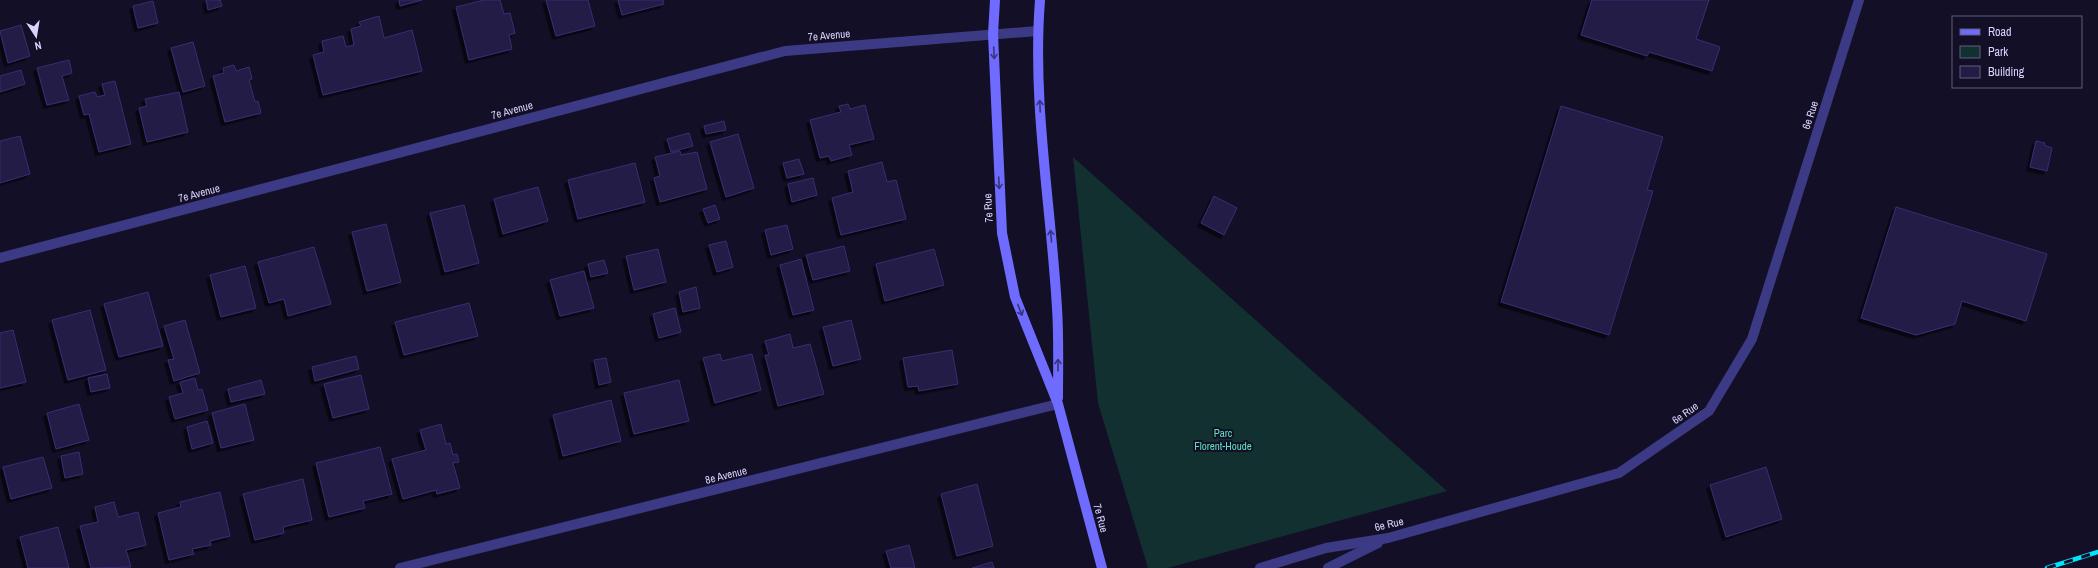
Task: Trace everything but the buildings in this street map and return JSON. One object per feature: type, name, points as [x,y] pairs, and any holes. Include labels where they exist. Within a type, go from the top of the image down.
[{"type":"main road","name":"7e Rue","points":[[995,0],[993,34],[1002,233],[1015,297],[1058,404],[1102,568]]},
{"type":"main road","name":"7e Rue","points":[[1040,0],[1038,31],[1041,128],[1058,309],[1058,404]]},
{"type":"street","name":"6e Rue","points":[[1260,568],[1326,548],[1388,538],[1619,473],[1709,411],[1752,339],[1859,0]]},
{"type":"street","name":"7e Avenue","points":[[0,258],[784,51],[1038,31]]},
{"type":"street","name":"8e Avenue","points":[[400,568],[1058,404]]},
{"type":"street","points":[[1328,568],[1388,538]]},
{"type":"green space","name":"Parc Florent-Houde","points":[[1073,157],[1447,491],[1168,568],[1148,568],[1098,403]]},
{"type":"railway","points":[[2047,568],[2098,552]]}]
